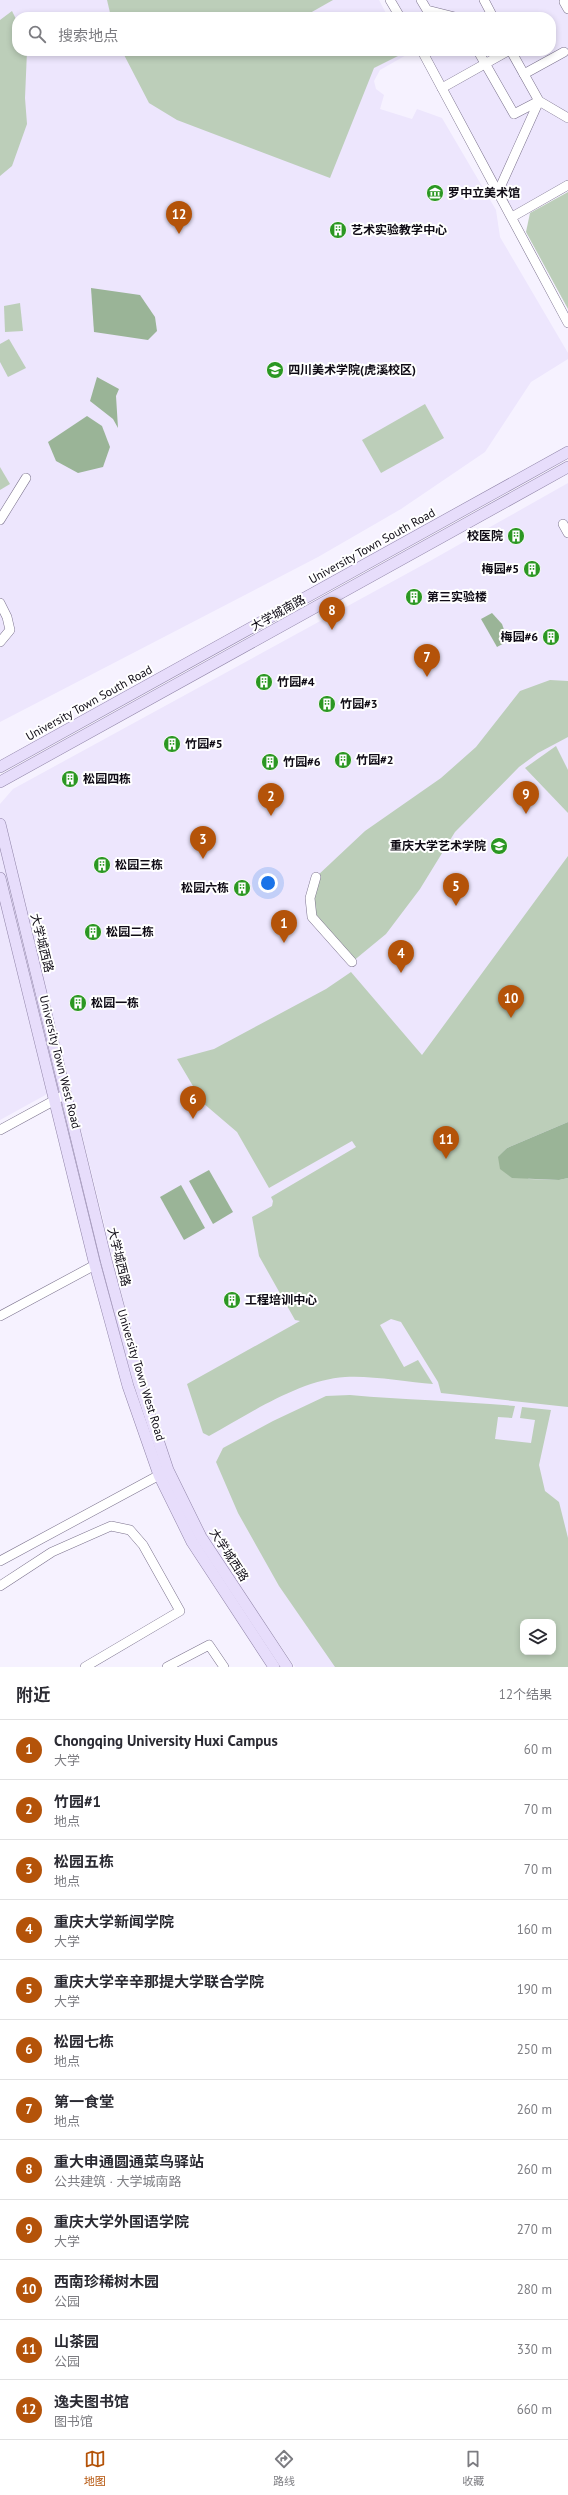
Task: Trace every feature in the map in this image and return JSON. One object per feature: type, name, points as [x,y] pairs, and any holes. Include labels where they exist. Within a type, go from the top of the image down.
[{"type":"main road","name":"University Town South Road","points":[[0,767],[568,452]]},
{"type":"main road","name":"大学城南路","points":[[0,782],[568,467]]},
{"type":"main road","name":"大学城西路","points":[[0,824],[106,1260],[163,1473],[201,1537],[287,1667]]},
{"type":"main road","name":"University Town West Road","points":[[0,878],[56,1099],[95,1265],[128,1386],[192,1542],[274,1667]]},
{"type":"street","points":[[390,0],[397,12]]},
{"type":"street","points":[[421,0],[427,10],[435,12]]},
{"type":"street","points":[[484,0],[490,12]]},
{"type":"street","points":[[524,74],[564,52]]},
{"type":"street","points":[[425,56],[568,324]]},
{"type":"street","points":[[481,56],[514,114],[539,101]]},
{"type":"street","points":[[442,88],[500,56]]},
{"type":"street","points":[[514,56],[539,101],[568,118]]},
{"type":"street","points":[[498,192],[539,101]]},
{"type":"street","points":[[512,217],[568,185]]},
{"type":"street","points":[[0,520],[26,478]]},
{"type":"street","points":[[563,524],[568,533]]},
{"type":"street","points":[[0,603],[7,617],[10,630],[0,642]]},
{"type":"street","points":[[316,877],[310,898],[312,917],[352,962]]},
{"type":"street","points":[[0,1130],[66,1094]]},
{"type":"street","points":[[0,1316],[95,1265]]},
{"type":"street","points":[[0,1561],[163,1473]]},
{"type":"street","points":[[0,1586],[52,1552],[111,1526],[130,1530],[143,1545],[180,1611],[85,1667]]},
{"type":"street","points":[[167,1667],[209,1646],[224,1667]]},
{"type":"shaded area","name":"四川美术学院(虎溪校区)","points":[[0,0],[379,0],[385,12],[12,12],[12,56],[404,56],[380,70],[374,81],[376,89],[384,95],[380,109],[412,119],[417,109],[442,118],[496,210],[500,237],[568,353],[568,359],[531,382],[485,452],[401,509],[318,557],[0,722]]},
{"type":"shaded area","points":[[107,0],[333,0],[312,12],[110,12]]},
{"type":"shaded area","points":[[396,0],[568,0],[568,186],[512,217],[426,56],[556,56],[556,12],[402,12]]},
{"type":"shaded area","points":[[12,11],[12,56],[27,56],[25,98],[27,124],[12,166],[0,176],[0,20]]},
{"type":"shaded area","points":[[125,56],[398,56],[374,68],[330,178],[177,120],[149,103]]},
{"type":"shaded area","points":[[568,192],[568,309],[526,232],[530,213]]},
{"type":"shaded area","points":[[91,288],[140,295],[155,317],[157,331],[148,340],[94,332]]},
{"type":"shaded area","points":[[20,303],[23,331],[5,332],[4,306]]},
{"type":"shaded area","points":[[9,339],[26,368],[8,377],[0,362],[0,344]]},
{"type":"shaded area","points":[[97,377],[119,389],[116,396],[118,428],[113,419],[90,401]]},
{"type":"shaded area","points":[[425,404],[444,438],[381,473],[362,440]]},
{"type":"shaded area","points":[[87,416],[102,426],[110,447],[103,467],[78,473],[56,461],[48,442]]},
{"type":"shaded area","points":[[0,467],[10,484],[0,490]]},
{"type":"shaded area","points":[[568,483],[568,1667],[295,1667],[205,1535],[171,1463],[143,1380],[69,1082],[0,1120],[0,804],[13,789],[430,561]]},
{"type":"shaded area","points":[[492,613],[502,624],[508,641],[497,647],[481,619]]},
{"type":"shaded area","points":[[550,680],[568,681],[568,737],[538,753],[519,767],[455,832],[420,889],[386,934],[352,962],[312,917],[316,877],[365,831],[441,778],[476,747],[520,691]]},
{"type":"shaded area","points":[[556,746],[568,770],[568,813],[525,768]]},
{"type":"shaded area","points":[[568,856],[568,1122],[507,1148],[499,1157],[529,1179],[559,1180],[568,1178],[568,1407],[441,1393],[438,1382],[401,1322],[391,1319],[380,1325],[404,1367],[418,1360],[433,1384],[365,1377],[328,1379],[310,1384],[275,1399],[209,1436],[203,1433],[187,1384],[300,1321],[295,1320],[259,1256],[252,1217],[272,1206],[273,1201],[271,1197],[356,1147],[352,1141],[269,1188],[237,1132],[203,1103],[177,1059],[214,1049],[326,989],[351,972],[422,1055]]},
{"type":"shaded area","points":[[568,1122],[568,1178],[559,1180],[512,1178],[500,1169],[498,1157],[507,1148]]},
{"type":"shaded area","points":[[209,1170],[233,1212],[213,1224],[189,1181]]},
{"type":"shaded area","points":[[181,1185],[205,1228],[184,1240],[160,1197]]},
{"type":"shaded area","points":[[350,1395],[515,1406],[512,1418],[498,1417],[495,1439],[531,1443],[535,1420],[520,1418],[522,1407],[551,1410],[539,1465],[545,1491],[559,1502],[568,1538],[568,1667],[335,1667],[279,1586],[238,1513],[216,1462],[223,1448],[273,1421],[326,1396]]},
{"type":"place","name":"罗中立美术馆","points":[[435,193]]},
{"type":"place","name":"艺术实验教学中心","points":[[338,230]]},
{"type":"place","name":"逸夫图书馆","points":[[179,234]]},
{"type":"place","name":"四川美术学院(虎溪校区)","points":[[275,370]]},
{"type":"place","name":"校医院","points":[[516,536]]},
{"type":"place","name":"梅园#5","points":[[532,569]]},
{"type":"place","name":"第三实验楼","points":[[414,597]]},
{"type":"place","name":"重大申通圆通菜鸟驿站","points":[[332,630]]},
{"type":"place","name":"梅园#6","points":[[551,637]]},
{"type":"place","name":"第一食堂","points":[[427,677]]},
{"type":"place","name":"竹园#4","points":[[264,682]]},
{"type":"place","name":"竹园#3","points":[[327,704]]},
{"type":"place","name":"竹园#5","points":[[172,744]]},
{"type":"place","name":"竹园#2","points":[[343,760]]},
{"type":"place","name":"竹园#6","points":[[270,762]]},
{"type":"place","name":"松园四栋","points":[[70,779]]},
{"type":"place","name":"重庆大学外国语学院","points":[[526,814]]},
{"type":"place","name":"竹园#1","points":[[271,816]]},
{"type":"place","name":"重庆大学艺术学院","points":[[499,846]]},
{"type":"place","name":"松园五栋","points":[[203,859]]},
{"type":"place","name":"松园三栋","points":[[102,865]]},
{"type":"place","name":"松园六栋","points":[[242,888]]},
{"type":"place","name":"重庆大学辛辛那提大学联合学院","points":[[456,906]]},
{"type":"place","name":"松园二栋","points":[[93,932]]},
{"type":"place","name":"Chongqing University Huxi Campus","points":[[284,943]]},
{"type":"place","name":"重庆大学新闻学院","points":[[401,973]]},
{"type":"place","name":"松园一栋","points":[[78,1003]]},
{"type":"place","name":"西南珍稀树木园","points":[[511,1018]]},
{"type":"place","name":"松园七栋","points":[[193,1119]]},
{"type":"place","name":"山茶园","points":[[446,1159]]},
{"type":"place","name":"工程培训中心","points":[[232,1300]]}]
